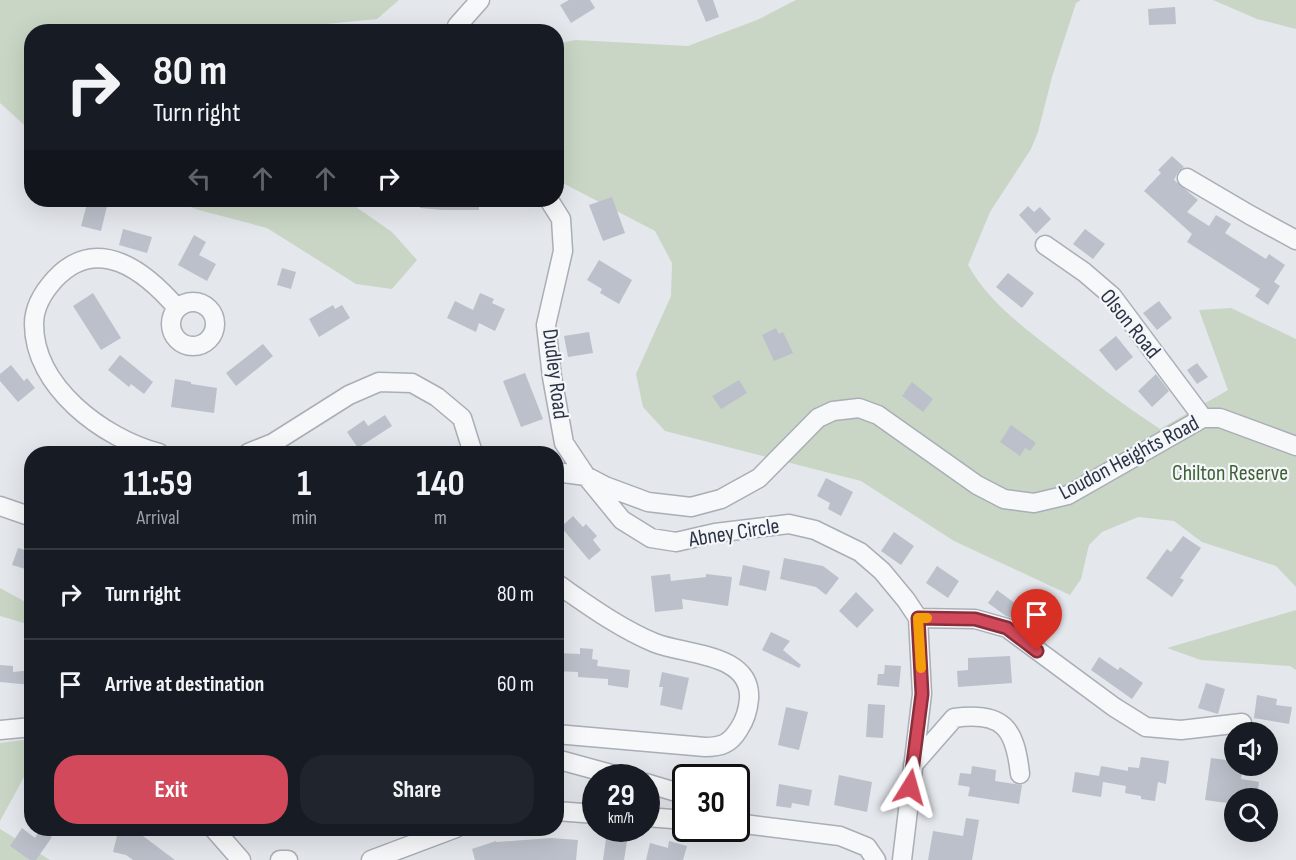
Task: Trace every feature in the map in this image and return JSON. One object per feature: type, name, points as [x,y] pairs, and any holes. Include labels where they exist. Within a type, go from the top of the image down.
[{"type":"street","points":[[456,24],[463,0]]},
{"type":"street","points":[[459,24],[480,0]]},
{"type":"street","points":[[1187,178],[1296,240]]},
{"type":"street","name":"Dudley Road","points":[[553,207],[561,219],[563,251],[546,325],[552,377],[564,444],[586,476]]},
{"type":"street","name":"Olson Road","points":[[1045,244],[1112,296],[1203,418]]},
{"type":"street","points":[[137,446],[103,428],[69,401],[47,375],[38,349],[33,323],[38,303],[46,288],[69,267],[85,259],[108,259],[128,265],[160,289],[177,308]]},
{"type":"street","points":[[266,446],[349,395],[379,382],[390,382],[412,383],[437,397],[462,418],[472,446]]},
{"type":"street","name":"Loudon Heights Road","points":[[564,473],[586,476],[605,486],[648,502],[691,507],[721,499],[759,478],[818,418],[833,411],[858,408],[878,415],[1004,499],[1034,503],[1068,495],[1203,418],[1220,418],[1296,446]]},
{"type":"street","name":"Abney Circle","points":[[586,476],[622,520],[651,538],[676,542],[715,533],[789,524],[815,530],[860,552],[882,571],[918,618]]},
{"type":"street","points":[[0,506],[24,514]]},
{"type":"street","points":[[564,589],[608,619],[657,644],[728,663],[746,680],[749,693],[748,710],[742,724],[729,742],[720,747],[564,735]]},
{"type":"street","points":[[902,860],[922,694],[918,618],[975,619],[1007,628],[1114,707],[1146,727],[1181,730],[1224,725]]},
{"type":"street","points":[[913,765],[954,718],[975,715],[993,720],[1009,730],[1017,750],[1020,774]]},
{"type":"street","points":[[0,730],[24,728]]},
{"type":"street","points":[[564,761],[582,766]]},
{"type":"street","points":[[564,812],[582,813]]},
{"type":"street","points":[[750,824],[840,836],[867,847],[876,860]]},
{"type":"street","points":[[220,836],[241,860]]},
{"type":"street","points":[[371,860],[435,836]]},
{"type":"street","points":[[280,860],[288,860]]},
{"type":"green space","points":[[0,0],[399,0],[377,19],[326,24],[24,24],[24,125],[0,103]]},
{"type":"green space","name":"Chilton Reserve","points":[[796,0],[1081,0],[1076,3],[1031,149],[990,212],[968,265],[987,292],[1021,325],[1096,384],[1160,429],[1228,390],[1199,310],[1231,308],[1296,339],[1296,587],[1276,566],[1202,542],[1174,521],[1138,517],[1102,532],[1089,545],[1081,579],[1070,595],[954,541],[861,481],[665,431],[643,407],[636,374],[671,296],[672,263],[655,231],[564,184],[564,42],[575,40],[688,46],[757,20]]},
{"type":"green space","points":[[1213,0],[1296,0],[1296,29],[1257,19]]},
{"type":"green space","points":[[191,207],[356,207],[392,232],[417,260],[392,289],[356,284],[267,228]]},
{"type":"green space","points":[[0,588],[24,601],[24,623],[0,616]]},
{"type":"green space","points":[[1296,610],[1296,670],[1290,666],[1201,660],[1167,648]]},
{"type":"green space","points":[[24,740],[24,777],[0,821],[0,743]]},
{"type":"green space","points":[[0,829],[50,860],[0,860]]},
{"type":"building","points":[[569,0],[590,0],[595,8],[571,23],[560,5]]},
{"type":"building","points":[[697,0],[713,0],[719,17],[706,22]]},
{"type":"building","points":[[1175,7],[1176,24],[1149,25],[1148,9]]},
{"type":"building","points":[[1172,156],[1184,167],[1174,180],[1198,200],[1187,212],[1209,226],[1216,215],[1231,224],[1225,233],[1266,259],[1269,254],[1285,265],[1274,282],[1280,286],[1268,305],[1255,296],[1260,289],[1187,242],[1192,234],[1144,191],[1161,173],[1158,170]]},
{"type":"building","points":[[612,197],[625,233],[603,241],[589,205]]},
{"type":"building","points":[[1028,206],[1034,212],[1040,207],[1051,219],[1036,234],[1019,215]]},
{"type":"building","points":[[86,207],[107,207],[101,231],[81,226]]},
{"type":"building","points":[[479,207],[479,210],[443,210],[420,208]]},
{"type":"building","points":[[123,229],[152,237],[147,253],[119,245]]},
{"type":"building","points":[[1085,229],[1105,244],[1093,259],[1073,244]]},
{"type":"building","points":[[194,235],[206,242],[199,255],[216,264],[207,281],[178,265]]},
{"type":"building","points":[[599,260],[632,280],[619,304],[600,293],[602,289],[587,280]]},
{"type":"building","points":[[282,268],[296,272],[291,289],[277,285]]},
{"type":"building","points":[[1008,273],[1034,293],[1022,308],[996,287]]},
{"type":"building","points":[[93,293],[121,338],[101,350],[73,306]]},
{"type":"building","points":[[480,293],[494,299],[492,303],[505,309],[495,331],[479,323],[476,332],[447,318],[455,301],[473,310]]},
{"type":"building","points":[[1159,301],[1172,318],[1157,330],[1143,313]]},
{"type":"building","points":[[333,305],[335,309],[342,305],[350,318],[319,337],[309,319]]},
{"type":"building","points":[[776,328],[779,334],[783,332],[793,353],[774,361],[762,335]]},
{"type":"building","points":[[589,332],[593,353],[568,357],[564,336]]},
{"type":"building","points":[[1116,336],[1133,357],[1116,371],[1099,350]]},
{"type":"building","points":[[263,344],[273,356],[236,386],[226,373]]},
{"type":"building","points":[[120,355],[153,382],[144,394],[131,384],[129,387],[108,370]]},
{"type":"building","points":[[1197,363],[1208,377],[1197,384],[1187,370]]},
{"type":"building","points":[[11,365],[24,381],[27,378],[35,388],[18,402],[0,381],[0,374]]},
{"type":"building","points":[[525,373],[543,419],[521,427],[503,381]]},
{"type":"building","points":[[1156,374],[1169,391],[1152,407],[1138,391]]},
{"type":"building","points":[[175,379],[217,388],[214,413],[171,407]]},
{"type":"building","points":[[739,380],[747,393],[721,409],[712,396]]},
{"type":"building","points":[[912,382],[933,399],[923,412],[902,396]]},
{"type":"building","points":[[385,415],[392,426],[361,446],[357,446],[347,432],[364,420],[368,426]]},
{"type":"building","points":[[1011,425],[1036,443],[1030,451],[1025,448],[1020,456],[1000,442]]},
{"type":"building","points":[[826,478],[853,492],[841,516],[828,509],[830,503],[817,496]]},
{"type":"building","points":[[573,516],[583,527],[586,524],[597,536],[593,540],[601,550],[589,560],[564,531],[564,524]]},
{"type":"building","points":[[894,532],[914,546],[901,565],[881,551]]},
{"type":"building","points":[[1183,536],[1201,548],[1180,578],[1184,580],[1172,597],[1146,578],[1167,549],[1171,552]]},
{"type":"building","points":[[18,548],[24,550],[24,569],[12,565]]},
{"type":"building","points":[[784,558],[823,566],[839,578],[826,595],[816,587],[780,579]]},
{"type":"building","points":[[743,565],[770,571],[766,591],[739,585]]},
{"type":"building","points":[[937,566],[959,581],[948,598],[926,583]]},
{"type":"building","points":[[670,574],[671,581],[706,577],[706,574],[732,577],[728,606],[682,599],[683,609],[655,612],[651,576]]},
{"type":"building","points":[[997,590],[1020,607],[1012,618],[988,603]]},
{"type":"building","points":[[856,592],[874,610],[857,628],[839,611]]},
{"type":"building","points":[[771,632],[790,641],[783,650],[801,665],[799,668],[762,650]]},
{"type":"building","points":[[580,648],[593,649],[592,659],[598,660],[597,666],[630,670],[628,688],[608,685],[608,679],[578,677],[578,672],[564,671],[564,653],[580,654]]},
{"type":"building","points":[[1010,656],[1012,683],[958,687],[957,671],[968,670],[968,658]]},
{"type":"building","points":[[1099,657],[1118,670],[1120,667],[1143,683],[1132,699],[1091,670]]},
{"type":"building","points":[[0,665],[13,666],[13,672],[24,671],[24,684],[0,682]]},
{"type":"building","points":[[885,665],[901,666],[899,687],[877,685],[878,674],[884,674]]},
{"type":"building","points":[[662,672],[689,678],[682,710],[660,705],[663,687],[659,687]]},
{"type":"building","points":[[1206,683],[1225,689],[1218,714],[1198,708]]},
{"type":"building","points":[[1257,695],[1277,699],[1276,705],[1292,707],[1289,724],[1254,718]]},
{"type":"building","points":[[868,704],[885,705],[883,738],[866,737]]},
{"type":"building","points":[[786,707],[808,712],[799,750],[778,745]]},
{"type":"building","points":[[1141,757],[1169,761],[1166,784],[1158,782],[1155,801],[1125,793],[1126,786],[1103,782],[1101,797],[1072,792],[1075,772],[1099,776],[1101,766],[1128,771],[1128,767],[1139,768]]},
{"type":"building","points":[[1211,758],[1224,760],[1224,776],[1241,776],[1241,779],[1259,782],[1258,788],[1224,788],[1224,803],[1205,800]]},
{"type":"building","points":[[972,766],[996,770],[995,781],[1022,785],[1019,804],[968,796],[970,787],[958,785],[960,773],[971,774]]},
{"type":"building","points":[[839,775],[872,782],[867,812],[834,805]]},
{"type":"building","points":[[779,784],[812,790],[809,806],[792,803],[791,808],[776,806]]},
{"type":"building","points":[[966,818],[979,820],[972,860],[928,860],[933,831],[963,836]]},
{"type":"building","points":[[22,828],[24,836],[52,837],[36,860],[30,860],[10,846]]},
{"type":"building","points":[[117,836],[143,836],[175,860],[133,860],[126,855],[113,852]]},
{"type":"building","points":[[551,838],[578,840],[576,860],[475,860],[472,849],[496,841]]},
{"type":"building","points":[[669,841],[687,846],[683,860],[646,860],[650,843],[668,848]]},
{"type":"building","points":[[606,842],[627,842],[624,860],[603,860]]},
{"type":"slow traffic","points":[[921,668],[918,618],[927,618]]},
{"type":"route","points":[[910,787],[922,694],[918,618],[975,619],[1007,628],[1037,651]]}]
